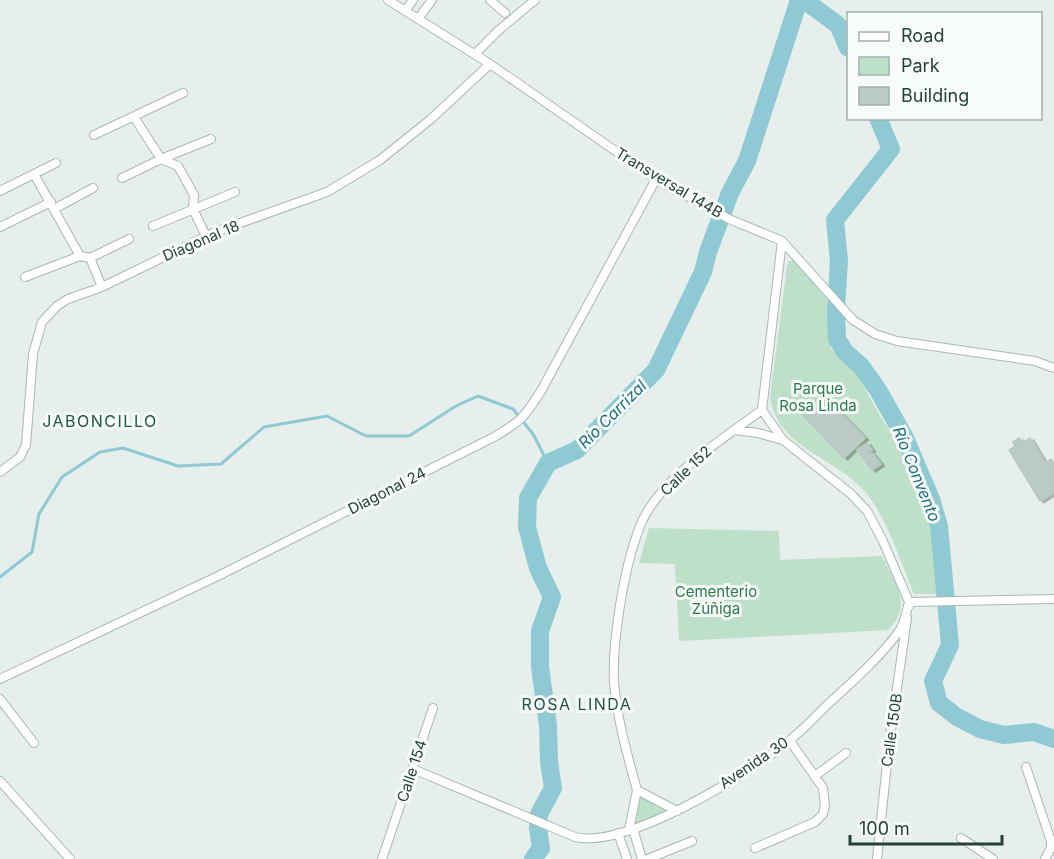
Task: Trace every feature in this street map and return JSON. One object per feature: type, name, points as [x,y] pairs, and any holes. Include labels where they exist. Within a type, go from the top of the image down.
[{"type":"street","name":"Transversal 144B","points":[[388,0],[475,54],[656,178],[703,206],[782,241],[853,320],[875,334],[897,341],[1035,361],[1054,368]]},
{"type":"street","points":[[405,11],[413,0]]},
{"type":"street","points":[[418,19],[432,0]]},
{"type":"street","points":[[490,0],[505,13]]},
{"type":"street","points":[[475,54],[535,0]]},
{"type":"street","name":"Diagonal 18","points":[[0,472],[20,457],[26,445],[33,354],[42,322],[57,306],[68,299],[102,287],[206,236],[327,192],[380,160],[431,119],[490,64]]},
{"type":"street","points":[[94,135],[183,93]]},
{"type":"street","points":[[134,117],[162,159],[178,166],[194,195],[193,209],[206,236]]},
{"type":"street","points":[[122,178],[211,140]]},
{"type":"street","points":[[0,191],[56,163]]},
{"type":"street","points":[[34,174],[80,256]]},
{"type":"street","name":"Diagonal 24","points":[[3,675],[216,577],[494,437],[519,422],[527,415],[541,391],[656,178]]},
{"type":"street","points":[[0,227],[93,188]]},
{"type":"street","points":[[153,226],[235,192]]},
{"type":"street","points":[[25,278],[80,256],[90,258],[129,239]]},
{"type":"street","points":[[782,241],[762,410],[783,440],[851,494],[863,507],[875,524],[909,602],[1054,598]]},
{"type":"street","points":[[90,258],[102,287]]},
{"type":"street","name":"Calle 152","points":[[631,829],[637,790],[618,714],[614,670],[618,623],[633,547],[645,516],[665,488],[710,447],[762,410]]},
{"type":"street","points":[[735,430],[783,440]]},
{"type":"street","name":"Avenida 30","points":[[413,769],[575,837],[590,840],[631,829],[677,812],[790,741],[851,683],[898,631],[909,602]]},
{"type":"street","name":"Calle 150B","points":[[877,859],[889,744],[909,602]]},
{"type":"street","points":[[0,699],[34,744]]},
{"type":"street","name":"Calle 154","points":[[382,859],[433,708]]},
{"type":"street","points":[[755,848],[814,822],[823,814],[825,797],[823,788],[790,741]]},
{"type":"street","points":[[815,776],[846,753]]},
{"type":"street","points":[[1026,767],[1051,841],[1051,848],[1045,859]]},
{"type":"street","points":[[0,781],[70,859]]},
{"type":"street","points":[[637,790],[677,812]]},
{"type":"street","points":[[631,829],[642,859]]},
{"type":"street","points":[[618,833],[627,859]]},
{"type":"street","points":[[961,838],[993,859]]},
{"type":"street","points":[[648,859],[692,841]]},
{"type":"green space","name":"Parque Rosa Linda","points":[[795,260],[827,299],[831,349],[854,368],[880,416],[908,459],[927,507],[940,594],[914,594],[888,530],[867,494],[855,481],[797,441],[784,429],[775,415],[770,397],[787,266],[789,261]]},
{"type":"green space","name":"Cementerio Zúñiga","points":[[649,528],[779,531],[780,560],[882,556],[900,594],[900,612],[888,630],[679,641],[675,564],[639,563]]},
{"type":"green space","points":[[640,795],[669,812],[633,824]]},
{"type":"building","points":[[822,394],[865,438],[844,458],[801,413]]},
{"type":"building","points":[[1019,438],[1022,443],[1030,438],[1045,463],[1051,459],[1054,464],[1054,492],[1040,501],[1009,450],[1015,446],[1013,442]]},
{"type":"building","points":[[867,443],[872,450],[866,453],[868,455],[872,453],[881,464],[872,470],[857,450]]},
{"type":"waterway","name":"Río Carrizal","points":[[533,859],[541,848],[538,828],[539,814],[553,788],[540,667],[540,631],[552,597],[538,568],[527,527],[528,498],[548,463],[577,450],[656,370],[703,272],[730,193],[747,161],[799,0]]},
{"type":"waterway","name":"Río Convento","points":[[804,0],[838,25],[847,46]]},
{"type":"waterway","name":"Río Convento","points":[[879,120],[891,149],[835,220],[839,261],[837,339],[845,352],[861,366],[878,390],[905,438],[931,499],[939,526],[950,645],[933,681],[939,703],[957,717],[980,729],[1004,735],[1034,732],[1054,739]]},
{"type":"waterway","points":[[0,577],[32,552],[39,514],[62,477],[100,452],[123,448],[178,466],[221,464],[264,427],[327,416],[366,436],[409,436],[456,406],[478,396],[513,409],[533,434],[548,463]]},
{"type":"district","name":"JABONCILLO","points":[[100,421]]},
{"type":"district","name":"ROSA LINDA","points":[[577,704]]}]
